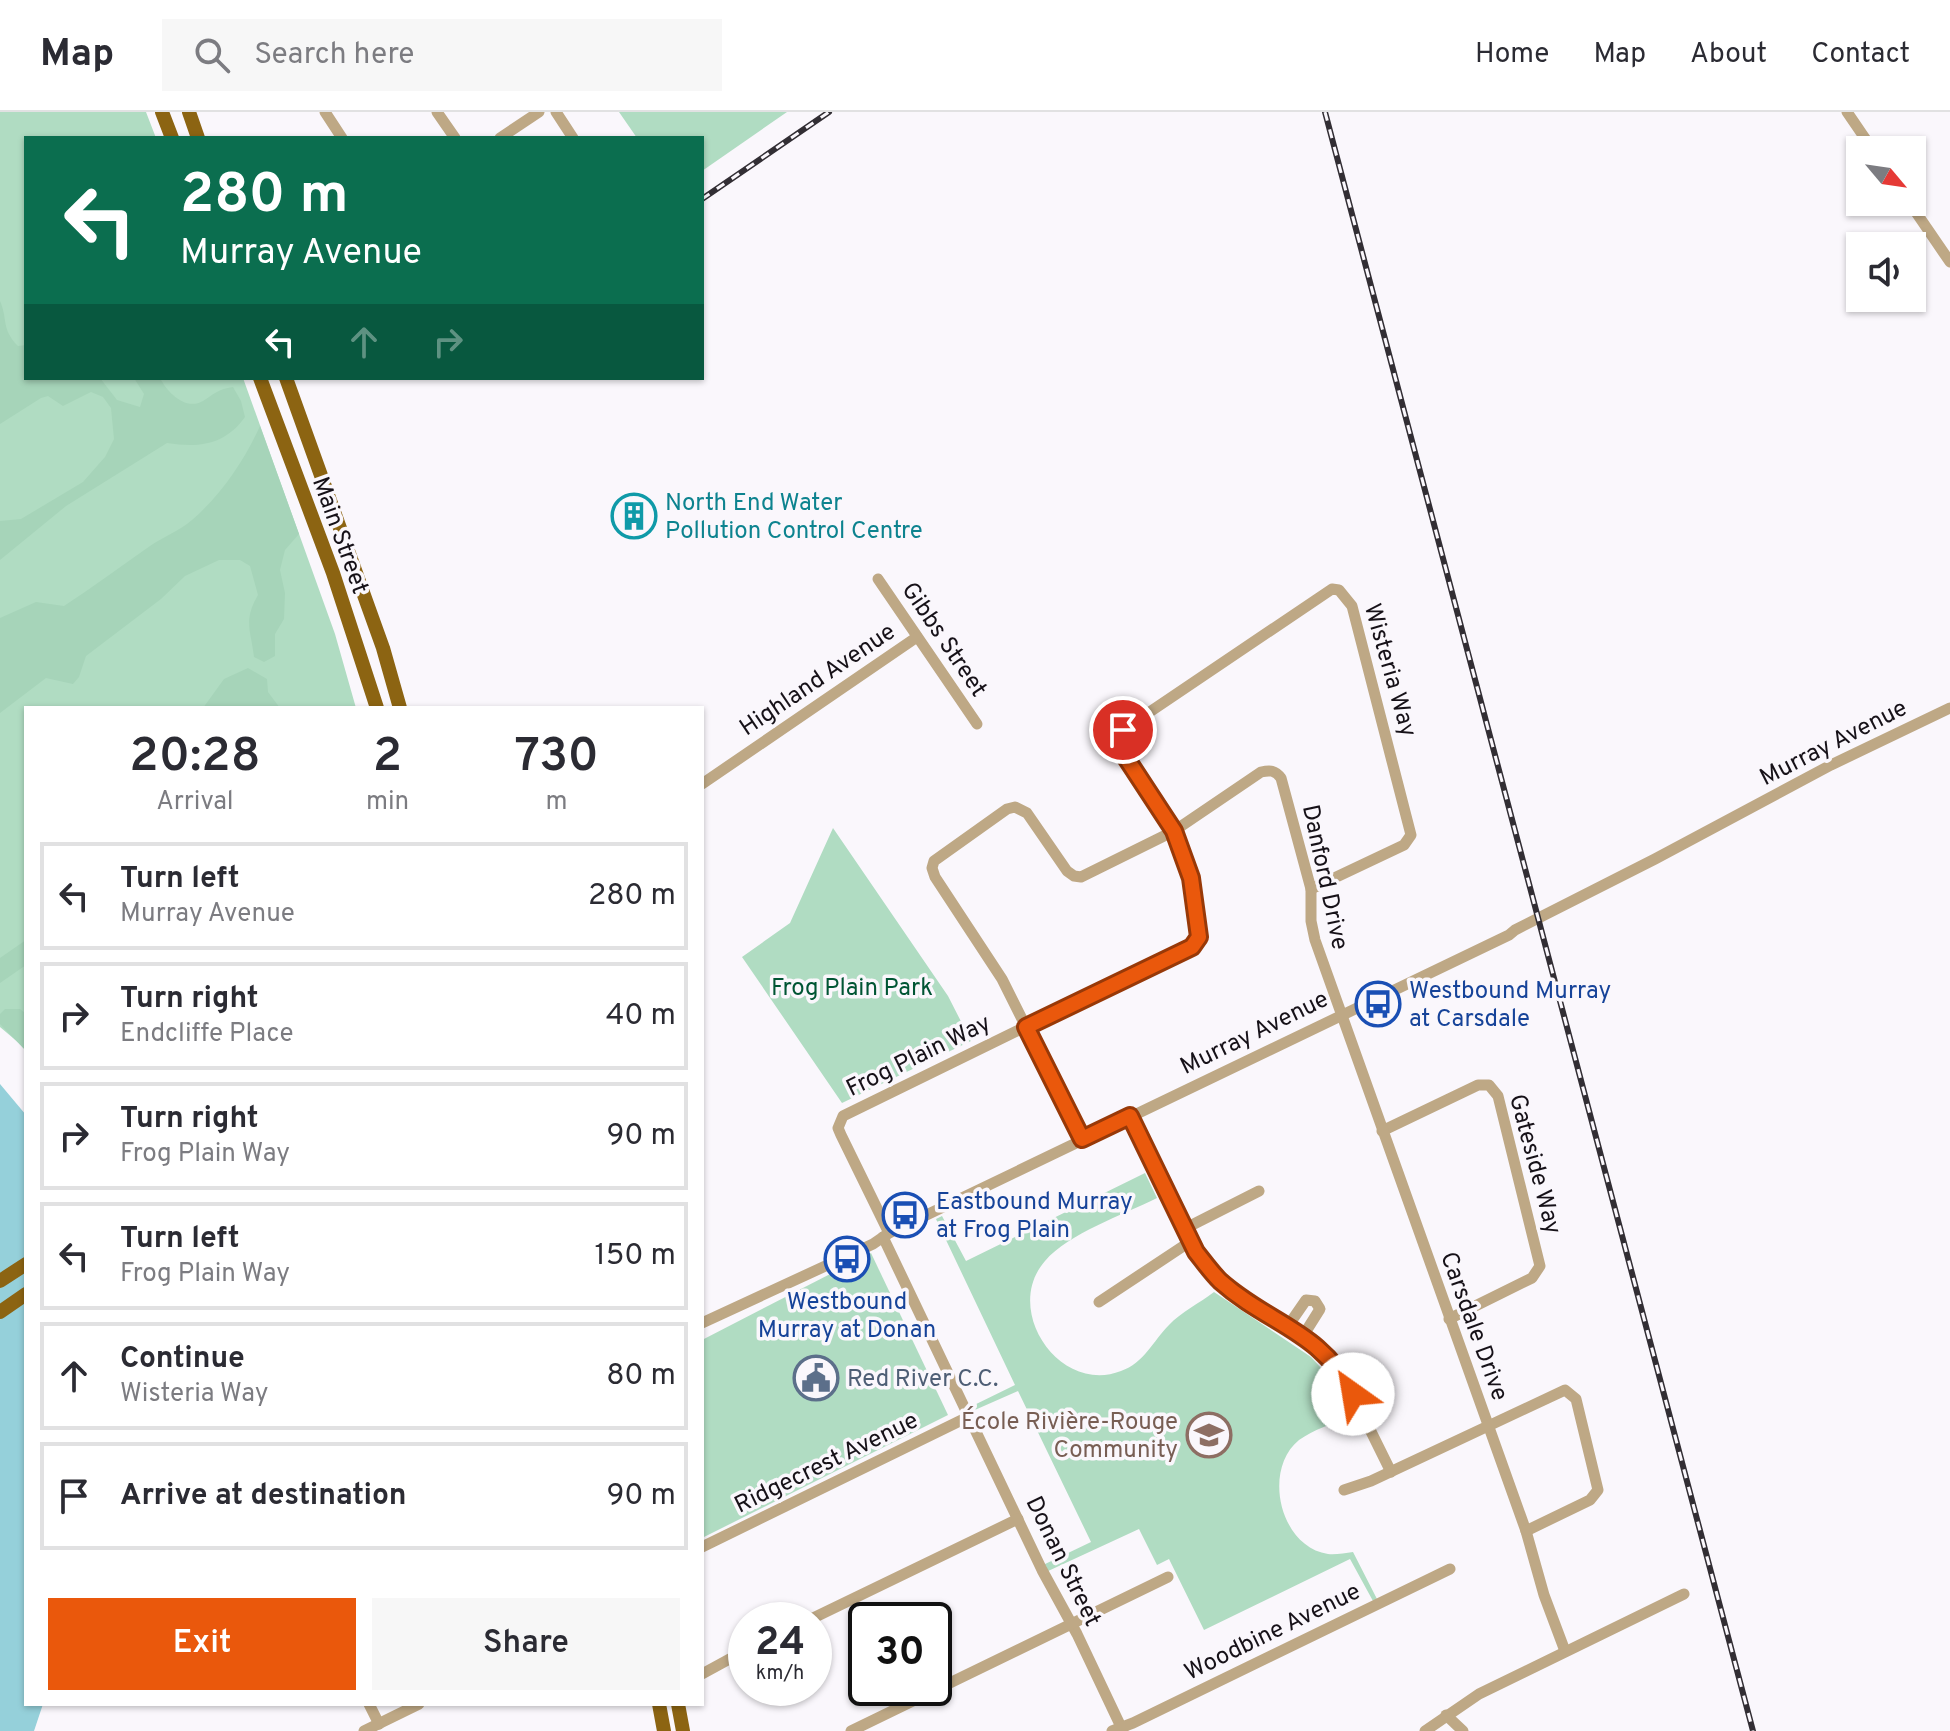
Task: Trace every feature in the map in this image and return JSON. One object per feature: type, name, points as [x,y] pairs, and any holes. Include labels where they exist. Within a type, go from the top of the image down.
[{"type":"main road","points":[[162,112],[171,136],[190,117],[197,136]]},
{"type":"main road","name":"Main Street","points":[[261,380],[337,587],[376,706]]},
{"type":"main road","name":"Main Street","points":[[287,380],[383,648],[399,706]]},
{"type":"main road","points":[[0,1281],[24,1265]]},
{"type":"main road","points":[[0,1312],[24,1295]]},
{"type":"main road","points":[[659,1706],[664,1731]]},
{"type":"main road","points":[[678,1706],[683,1731]]},
{"type":"street","points":[[325,112],[341,136]]},
{"type":"street","points":[[437,112],[454,136]]},
{"type":"street","points":[[503,136],[539,112]]},
{"type":"street","points":[[556,112],[572,136]]},
{"type":"street","points":[[1847,112],[1863,136]]},
{"type":"street","points":[[1919,216],[1950,262]]},
{"type":"street","name":"Gibbs Street","points":[[878,579],[977,724]]},
{"type":"street","name":"Wisteria Way","points":[[1174,831],[1119,747],[1119,735],[1326,591],[1339,590],[1352,606],[1411,835],[1404,845],[1311,889]]},
{"type":"street","name":"Highland Avenue","points":[[704,783],[917,637]]},
{"type":"street","name":"Murray Avenue","points":[[704,1322],[1509,935],[1831,765],[1950,708]]},
{"type":"street","name":"Danford Drive","points":[[1174,831],[1261,772],[1270,770],[1277,773],[1281,778],[1311,889],[1311,921],[1315,940],[1340,1015]]},
{"type":"street","points":[[1082,1139],[1002,979],[935,877],[932,868],[934,861],[1007,809],[1015,807],[1027,813],[1067,871],[1074,876],[1087,874],[1174,831]]},
{"type":"street","name":"Frog Plain Way","points":[[886,1235],[838,1128],[843,1116],[1197,943],[1199,931],[1191,878],[1174,831]]},
{"type":"street","name":"Carsdale Drive","points":[[1340,1015],[1526,1531],[1544,1595],[1565,1651]]},
{"type":"street","name":"Gateside Way","points":[[1382,1131],[1478,1085],[1489,1085],[1498,1096],[1540,1266],[1532,1278],[1449,1319]]},
{"type":"street","points":[[1130,1116],[1191,1241],[1210,1270],[1221,1282],[1328,1355],[1339,1368],[1391,1472]]},
{"type":"street","points":[[1186,1228],[1259,1191]]},
{"type":"street","name":"Donan Street","points":[[886,1235],[1119,1730]]},
{"type":"street","points":[[1099,1302],[1191,1241]]},
{"type":"street","points":[[1288,1326],[1306,1300],[1315,1301],[1320,1309],[1303,1336]]},
{"type":"street","points":[[1344,1490],[1391,1472],[1565,1390],[1576,1399],[1598,1490],[1590,1500],[1526,1531]]},
{"type":"street","name":"Ridgecrest Avenue","points":[[704,1546],[970,1416]]},
{"type":"street","points":[[832,1609],[1018,1519]]},
{"type":"street","name":"Woodbine Avenue","points":[[1119,1730],[1450,1569]]},
{"type":"street","points":[[851,1731],[1168,1577]]},
{"type":"street","points":[[1425,1731],[1479,1694],[1684,1594]]},
{"type":"street","points":[[704,1673],[728,1660]]},
{"type":"street","points":[[370,1706],[379,1724]]},
{"type":"street","points":[[364,1731],[415,1706]]},
{"type":"street","points":[[1446,1715],[1463,1731]]},
{"type":"green space","points":[[0,112],[146,112],[155,136],[24,136],[24,380],[244,380],[335,634],[355,706],[24,706],[24,1047],[0,1027]]},
{"type":"green space","points":[[619,112],[787,112],[704,170],[704,136],[636,136]]},
{"type":"green space","points":[[0,301],[9,334],[18,346],[24,345],[24,380],[102,380],[117,400],[140,407],[144,394],[135,380],[161,380],[172,394],[190,404],[233,387],[245,417],[220,439],[190,445],[167,443],[66,506],[0,560],[0,521],[21,519],[83,482],[105,457],[114,439],[111,408],[103,397],[91,392],[63,406],[48,396],[41,398],[0,424]]},
{"type":"green space","points":[[260,426],[299,534],[285,550],[280,570],[285,593],[284,619],[275,634],[275,656],[264,662],[254,657],[249,619],[258,595],[250,566],[240,560],[219,560],[185,576],[161,599],[86,656],[79,677],[73,684],[46,678],[0,713],[0,618],[36,602],[64,606],[187,524],[213,500],[231,477]]},
{"type":"green space","points":[[248,668],[267,679],[268,692],[278,706],[204,706],[224,679]]},
{"type":"green space","name":"Frog Plain Park","points":[[833,828],[948,996],[971,1041],[842,1103],[742,957],[790,923]]},
{"type":"green space","points":[[24,941],[24,966],[0,983],[0,958]]},
{"type":"green space","points":[[5,1009],[20,1009],[24,1012],[24,1049],[0,1024],[0,1014]]},
{"type":"green space","points":[[1145,1173],[1157,1198],[1068,1242],[1045,1261],[1033,1281],[1030,1302],[1034,1324],[1044,1343],[1059,1360],[1077,1371],[1098,1375],[1121,1371],[1142,1357],[1174,1320],[1214,1292],[1311,1357],[1332,1380],[1350,1416],[1305,1436],[1288,1453],[1281,1469],[1279,1487],[1282,1506],[1288,1523],[1311,1548],[1328,1554],[1353,1552],[1377,1599],[1373,1601],[1350,1559],[1204,1630],[1169,1559],[1157,1565],[1139,1529],[1046,1572],[1043,1565],[1091,1542],[1018,1391],[968,1413],[966,1409],[1015,1385],[936,1219],[942,1216],[966,1261]]},
{"type":"green space","name":"Red River C.C.","points":[[871,1253],[948,1415],[704,1537],[704,1339]]},
{"type":"water","points":[[0,1084],[24,1113],[24,1706],[42,1706],[34,1731],[0,1731]]},
{"type":"railway","points":[[704,198],[829,112]]},
{"type":"railway","points":[[1325,112],[1753,1731]]},
{"type":"place","name":"North End Water Pollution Control Centre","points":[[634,516]]},
{"type":"place","name":"Westbound Murray at Carsdale","points":[[1378,1004]]},
{"type":"place","name":"Eastbound Murray at Frog Plain","points":[[905,1215]]},
{"type":"place","name":"Westbound Murray at Donan","points":[[847,1259]]},
{"type":"place","name":"Red River C.C.","points":[[816,1378]]},
{"type":"place","name":"École Rivière-Rouge Community","points":[[1209,1435]]},
{"type":"route","points":[[1123,730],[1119,735],[1119,747],[1174,831],[1191,878],[1199,937],[1192,947],[1026,1027],[1082,1139],[1130,1116],[1196,1252],[1210,1270],[1236,1293],[1328,1355],[1353,1394]]}]
